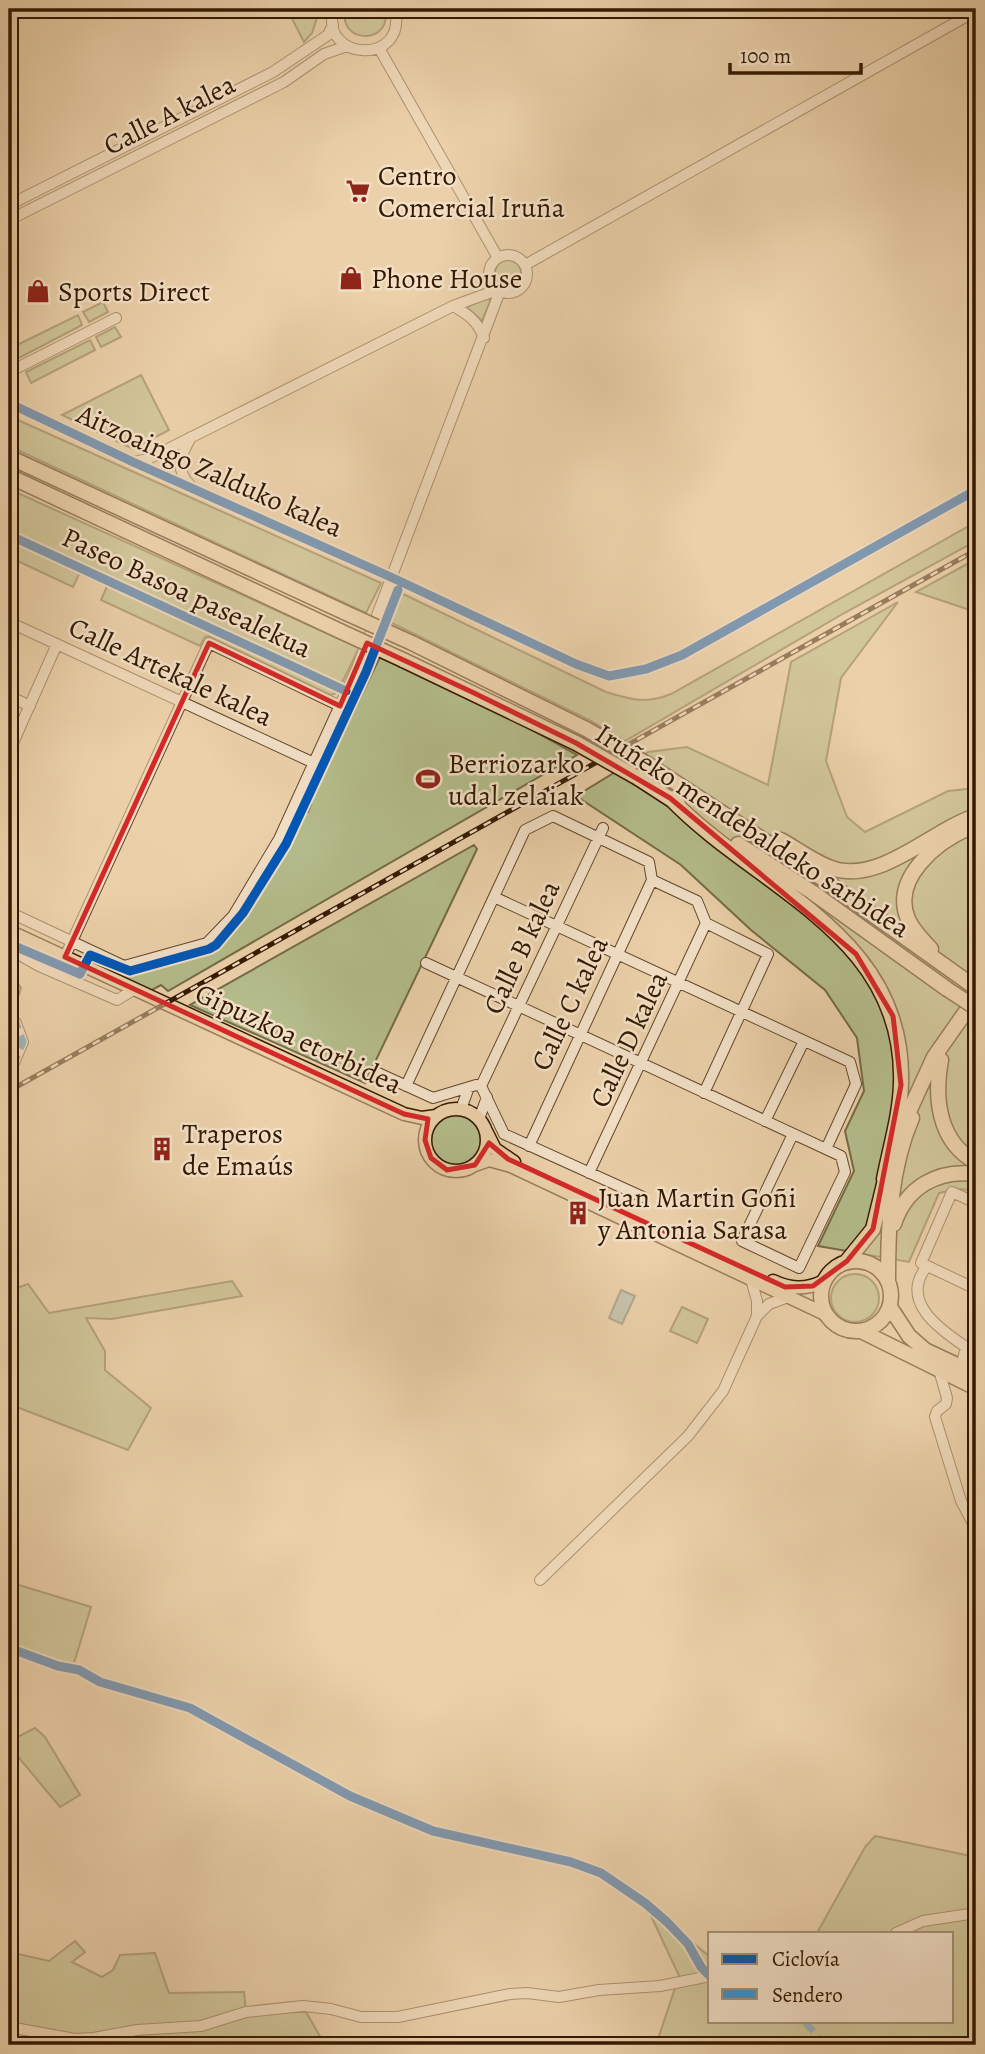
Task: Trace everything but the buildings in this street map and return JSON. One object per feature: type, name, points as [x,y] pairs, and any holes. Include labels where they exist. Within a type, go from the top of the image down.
[{"type":"highway","name":"Iruñeko mendebaldeko sarbidea","points":[[9,457],[412,643],[586,729],[701,797],[955,971]]},
{"type":"highway","name":"Iruñeko mendebaldeko sarbidea","points":[[12,478],[576,743],[638,778],[812,892],[976,1008],[941,1060],[908,1128],[891,1200],[888,1281]]},
{"type":"highway","points":[[701,797],[731,810],[810,857],[840,870],[876,867],[976,816]]},
{"type":"highway","points":[[670,799],[691,821],[741,856],[838,934],[870,972],[884,994],[893,1016],[900,1046],[901,1084],[897,1118],[873,1229],[847,1261]]},
{"type":"highway","points":[[976,825],[961,831],[931,852],[916,869],[908,886],[905,902],[907,917],[914,930],[976,988]]},
{"type":"highway","points":[[955,971],[976,980]]},
{"type":"highway","points":[[884,1179],[907,1114],[934,1057],[976,997]]},
{"type":"highway","points":[[941,1060],[937,1081],[937,1108],[955,1144],[976,1162]]},
{"type":"highway","points":[[888,1242],[899,1209],[912,1192],[944,1175],[962,1172],[976,1174]]},
{"type":"highway","points":[[861,1331],[879,1323],[890,1307],[888,1281],[881,1271],[871,1264],[859,1260],[847,1261],[836,1266],[822,1282],[820,1295],[825,1314],[840,1328],[861,1331],[976,1388]]},
{"type":"highway","points":[[890,1307],[909,1336],[925,1350],[976,1374]]},
{"type":"main road","name":"Gipuzkoa etorbidea","points":[[9,931],[404,1114],[422,1118],[436,1116]]},
{"type":"main road","points":[[822,1282],[805,1287],[785,1287],[508,1159],[495,1149],[479,1119],[461,1109],[445,1111],[436,1116],[426,1131],[425,1140],[430,1158],[447,1170],[456,1171],[489,1160],[511,1166],[825,1314]]},
{"type":"main road","name":"Gipuzkoa etorbidea","points":[[404,1114],[425,1140]]},
{"type":"main road","points":[[475,1165],[486,1150],[486,1131]]},
{"type":"street","points":[[334,9],[333,25],[339,39],[347,46],[367,51],[379,48],[393,35],[397,17],[395,9]]},
{"type":"street","points":[[525,265],[973,14]]},
{"type":"street","name":"Calle A kalea","points":[[9,205],[273,72],[328,35],[333,25]]},
{"type":"street","name":"Calle A kalea","points":[[9,220],[284,82],[324,54],[347,46]]},
{"type":"street","points":[[379,48],[498,258]]},
{"type":"street","points":[[510,255],[517,257],[525,265],[527,277],[516,292],[498,290],[489,279],[489,271],[498,258],[510,255]]},
{"type":"street","points":[[9,912],[124,966],[207,943],[233,916],[279,839],[340,706],[393,578],[484,338],[498,290]]},
{"type":"street","name":"Aitzoaingo Zalduko kalea","points":[[133,462],[148,459],[453,306],[498,290]]},
{"type":"street","points":[[453,306],[477,323],[484,338]]},
{"type":"street","points":[[9,372],[116,318]]},
{"type":"street","name":"Aitzoaingo Zalduko kalea","points":[[9,403],[576,664],[609,676],[646,669],[682,655],[976,490]]},
{"type":"street","name":"Aitzoaingo Zalduko kalea","points":[[191,437],[182,454],[180,467],[186,480],[196,491]]},
{"type":"street","name":"Paseo Basoa pasealekua","points":[[9,535],[346,691]]},
{"type":"street","name":"Calle Artekale kalea","points":[[9,622],[314,762]]},
{"type":"street","points":[[57,974],[209,643],[340,706]]},
{"type":"street","points":[[9,752],[57,644]]},
{"type":"street","points":[[9,696],[30,706]]},
{"type":"street","points":[[407,1086],[525,830],[552,816],[601,833],[649,862],[652,880],[697,901],[706,923],[768,954],[704,1093]]},
{"type":"street","name":"Calle B kalea","points":[[481,1087],[601,833]]},
{"type":"street","name":"Calle C kalea","points":[[529,1146],[652,880]]},
{"type":"street","points":[[494,897],[849,1062],[853,1067],[856,1084],[825,1149]]},
{"type":"street","name":"Calle D kalea","points":[[589,1173],[706,923]]},
{"type":"street","points":[[9,949],[57,974],[117,1000],[135,989]]},
{"type":"street","points":[[426,963],[841,1156],[845,1172],[799,1268],[742,1241],[793,1134]]},
{"type":"street","points":[[9,1020],[16,1023],[23,1042],[11,1063]]},
{"type":"street","points":[[765,1121],[804,1041]]},
{"type":"street","points":[[376,1072],[433,1098],[469,1087],[481,1087],[504,1134],[643,1197]]},
{"type":"street","points":[[461,1109],[469,1087]]},
{"type":"street","points":[[479,1119],[487,1097]]},
{"type":"street","points":[[976,1203],[952,1192],[921,1263],[976,1289]]},
{"type":"street","points":[[927,1265],[921,1273],[918,1286],[919,1300],[934,1324],[966,1347],[961,1367]]},
{"type":"street","points":[[751,1279],[757,1301],[757,1316]]},
{"type":"street","points":[[540,1580],[688,1436],[723,1391],[757,1316],[769,1304],[788,1297]]},
{"type":"street","points":[[939,1370],[947,1398],[946,1404],[935,1414],[961,1501],[976,1529]]},
{"type":"street","points":[[898,1932],[923,1921],[976,1913]]},
{"type":"street","points":[[11,2027],[75,2039],[167,2027],[201,2026],[246,2011],[303,2006],[331,2009],[360,2017],[398,2017],[510,1994],[559,1997],[599,1990],[660,1986],[708,1976]]},
{"type":"highlighted area","points":[[209,643],[340,706],[367,643],[472,692],[576,743],[670,798],[856,954],[893,1016],[901,1085],[873,1229],[847,1261],[813,1286],[785,1287],[508,1159],[489,1143],[475,1165],[447,1170],[431,1158],[425,1140],[428,1119],[404,1114],[65,957]]},
{"type":"green space","points":[[287,9],[320,9],[312,33],[304,42]]},
{"type":"green space","points":[[346,9],[385,9],[385,21],[381,30],[365,36],[356,34],[349,29],[345,21]]},
{"type":"green space","points":[[508,260],[517,264],[521,273],[517,282],[508,286],[499,282],[495,273],[499,264]]},
{"type":"green space","points":[[489,297],[490,302],[482,321],[467,307]]},
{"type":"green space","points":[[103,302],[108,312],[89,322],[83,312]]},
{"type":"green space","points":[[78,315],[82,325],[19,358],[13,347]]},
{"type":"green space","points":[[115,327],[121,337],[101,347],[96,337]]},
{"type":"green space","points":[[90,340],[95,350],[31,383],[26,372]]},
{"type":"green space","points":[[141,375],[169,430],[133,449],[62,415]]},
{"type":"green space","points":[[9,416],[381,583],[366,613],[9,446]]},
{"type":"green space","points":[[9,489],[359,648],[337,693],[330,695],[208,636],[200,646],[101,600],[108,584],[80,572],[73,587],[9,557]]},
{"type":"green space","points":[[976,522],[976,541],[846,612],[625,741],[591,721],[388,621],[399,592],[606,692],[631,699],[654,699],[671,694]]},
{"type":"green space","points":[[976,559],[976,612],[916,592]]},
{"type":"green space","points":[[898,602],[841,678],[826,761],[847,817],[865,832],[948,791],[976,788],[976,1191],[961,1189],[939,1193],[909,1262],[818,1246],[854,1171],[845,1131],[864,1091],[857,1038],[825,990],[751,930],[681,865],[576,796],[648,752],[687,747],[768,785],[791,662]]},
{"type":"green space","name":"Berriozarko udal zelaiak","points":[[380,657],[521,724],[577,755],[168,991],[161,985],[150,991],[90,965],[94,955],[129,970],[205,949],[220,938],[234,923],[260,885],[300,809],[308,812],[309,803]]},
{"type":"green space","points":[[474,845],[477,849],[365,1083],[190,1005]]},
{"type":"green space","points":[[9,973],[21,988],[19,995],[10,999]]},
{"type":"green space","points":[[456,1113],[475,1120],[482,1139],[475,1158],[456,1165],[437,1158],[430,1139],[437,1120]]},
{"type":"green space","points":[[855,1274],[872,1281],[879,1298],[872,1315],[855,1322],[838,1315],[831,1298],[838,1281]]},
{"type":"green space","points":[[232,1281],[242,1296],[112,1319],[86,1318],[105,1351],[105,1370],[151,1408],[128,1450],[9,1404],[9,1291],[28,1284],[49,1313]]},
{"type":"green space","points":[[682,1307],[708,1319],[697,1343],[670,1331]]},
{"type":"green space","points":[[9,1582],[91,1607],[74,1663],[57,1663],[9,1644]]},
{"type":"green space","points":[[35,1728],[45,1737],[80,1795],[60,1807],[9,1746],[9,1739]]},
{"type":"green space","points":[[875,1836],[976,1857],[976,2045],[656,2045],[675,1988],[682,1982],[645,1903],[708,1955],[708,2022],[954,2022],[954,1932],[818,1932],[865,1847]]},
{"type":"green space","points":[[75,1941],[85,1952],[72,1962],[102,1977],[113,1970],[120,1955],[155,1953],[169,1993],[244,1992],[246,2012],[306,2012],[325,2045],[12,2045],[14,2026],[18,2018],[9,2009],[9,1952],[49,1961]]},
{"type":"water","points":[[621,1290],[635,1296],[622,1324],[609,1318]]},
{"type":"railway","points":[[9,1091],[976,550]]},
{"type":"marked path","points":[[9,1020],[16,1023],[23,1042],[14,1063]]},
{"type":"marked path","points":[[805,2022],[825,2045]]},
{"type":"cycle path","points":[[9,403],[576,664],[609,676],[646,669],[682,655],[976,490]]},
{"type":"cycle path","points":[[9,535],[346,691]]},
{"type":"cycle path","points":[[9,939],[12,945],[80,974],[90,955],[130,971],[216,945],[243,913],[286,844],[366,672],[398,590]]},
{"type":"cycle path","points":[[9,1648],[58,1666],[79,1670],[100,1682],[190,1708],[350,1796],[433,1831],[571,1862],[601,1873],[645,1903],[667,1922],[688,1944],[708,1974]]},
{"type":"place","name":"Centro Comercial Iruña","points":[[358,191]]},
{"type":"place","name":"Phone House","points":[[351,278]]},
{"type":"place","name":"Sports Direct","points":[[38,291]]},
{"type":"place","name":"Berriozarko udal zelaiak","points":[[428,779]]},
{"type":"place","name":"Traperos de Emaús","points":[[162,1149]]},
{"type":"place","name":"Juan Martin Goñi y Antonia Sarasa","points":[[578,1213]]}]
